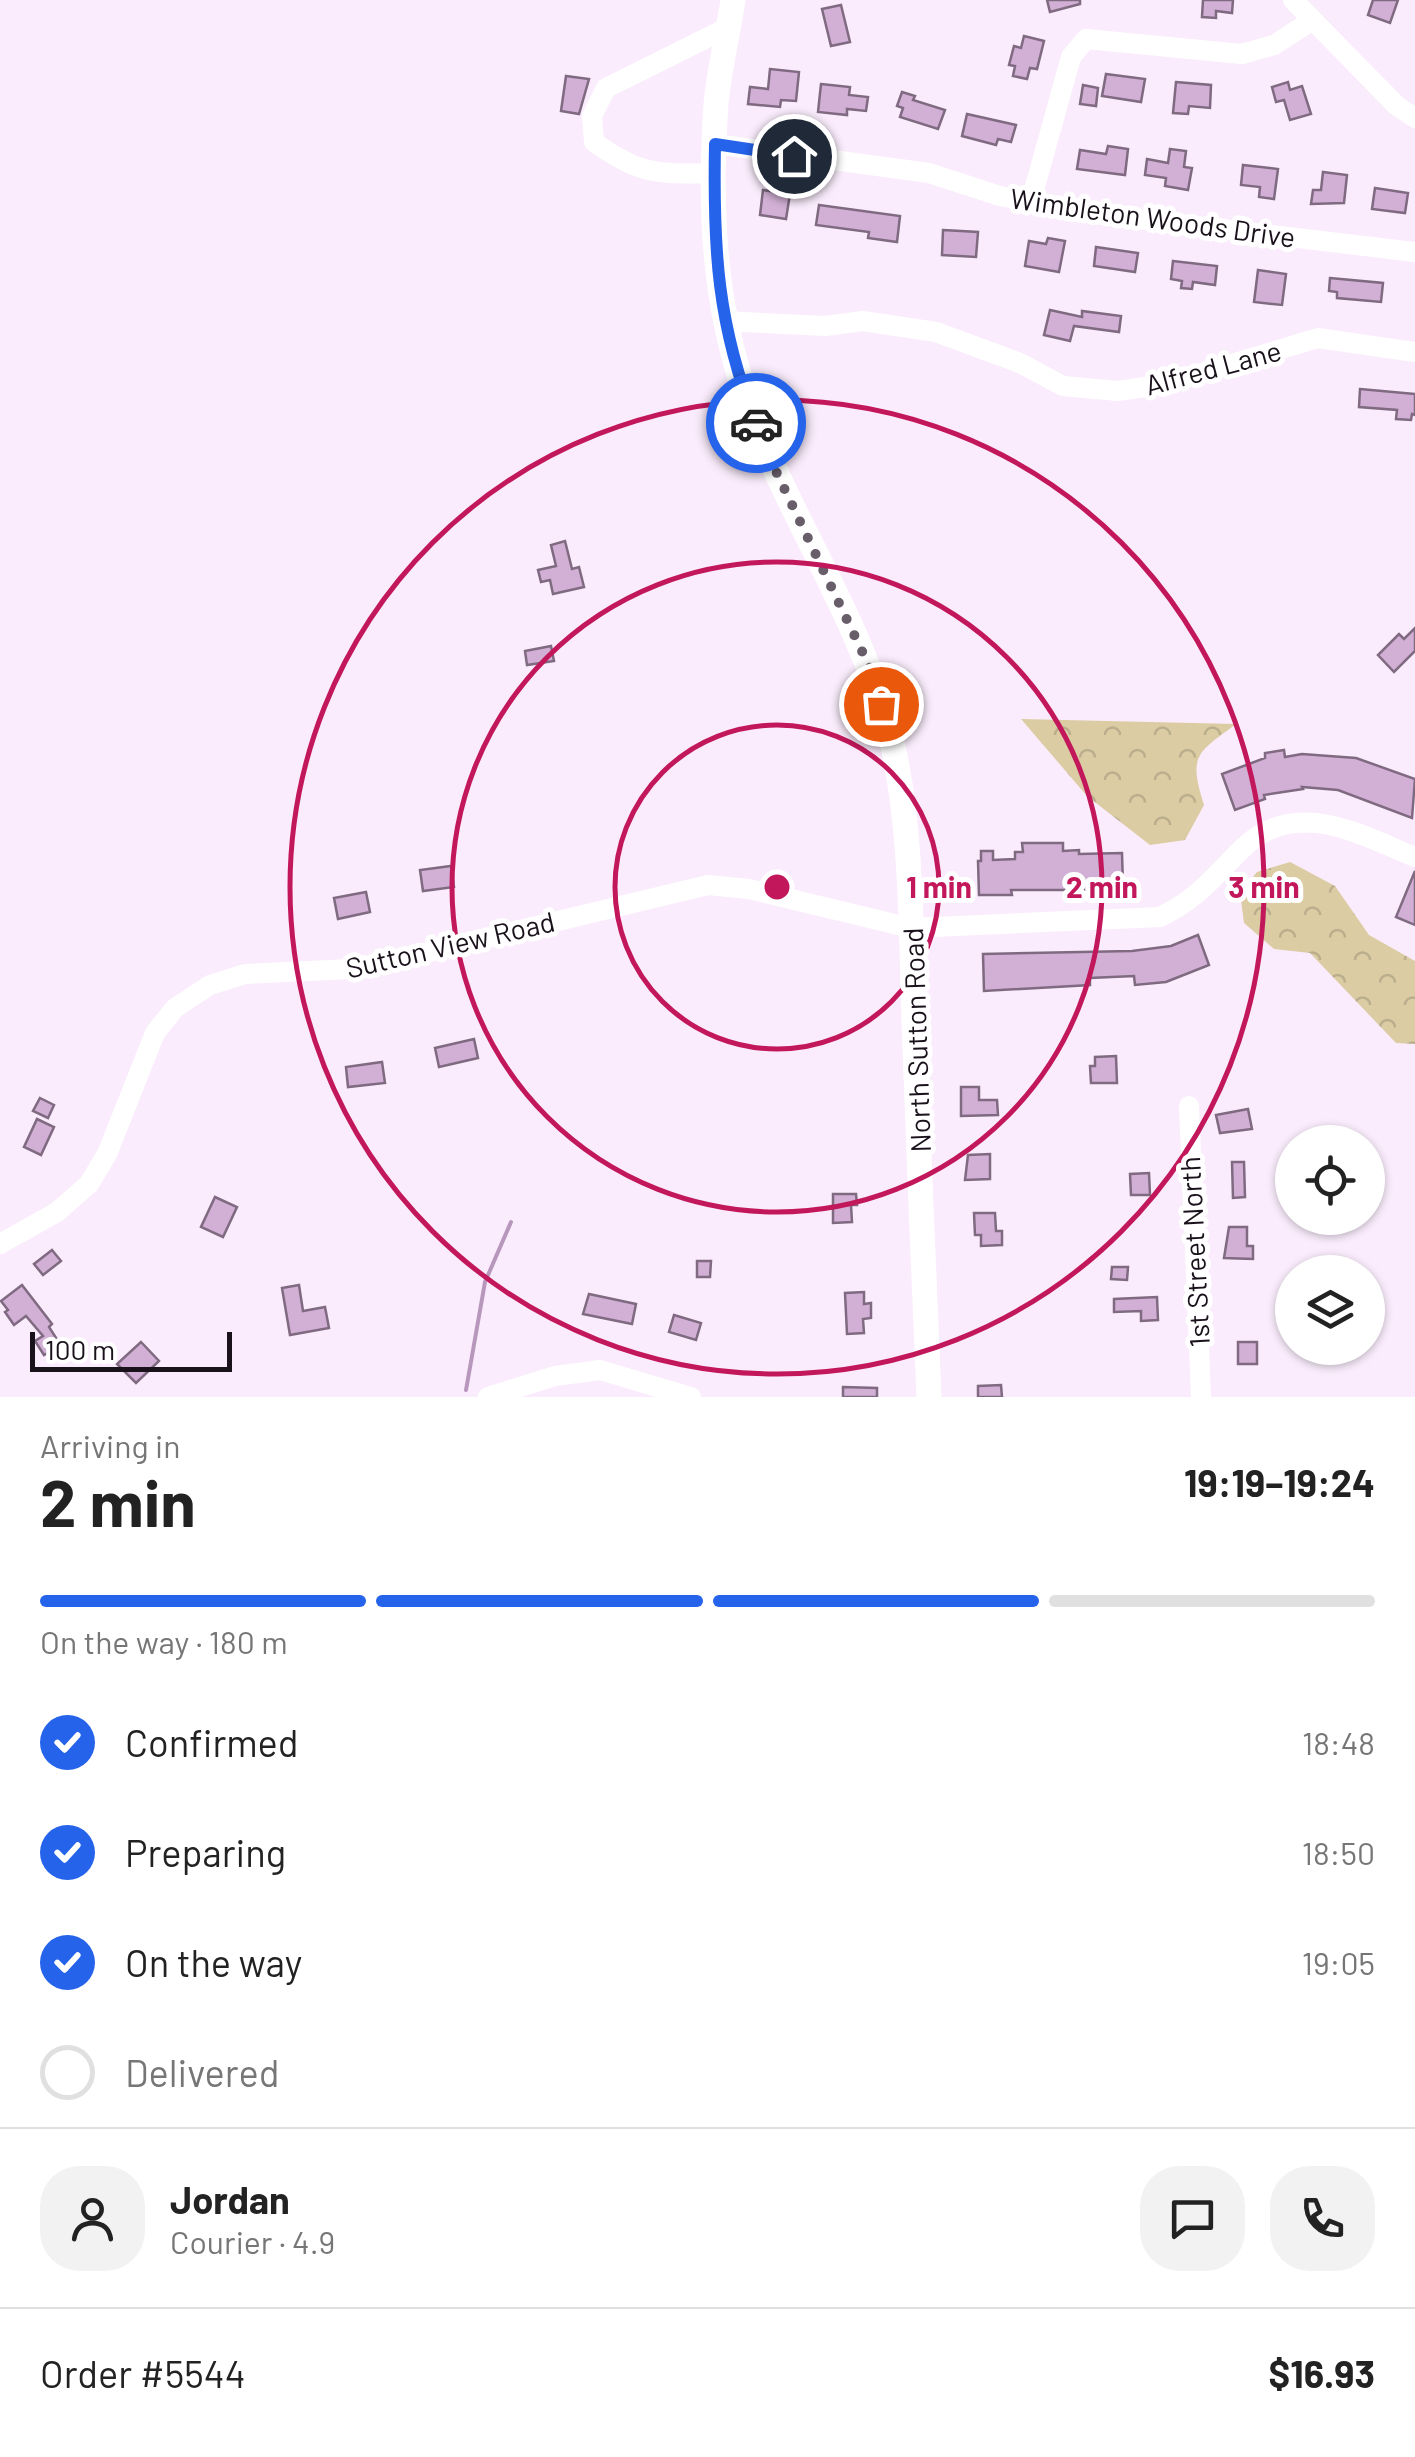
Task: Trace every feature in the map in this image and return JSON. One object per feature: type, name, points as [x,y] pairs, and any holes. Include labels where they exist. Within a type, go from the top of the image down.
[{"type":"main road","name":"North Sutton Road","points":[[733,0],[716,102],[713,229],[723,321],[734,368],[772,463],[840,602],[876,687],[891,738],[905,835],[911,928],[929,1397]]},
{"type":"street","points":[[1292,0],[1397,106],[1415,118]]},
{"type":"street","points":[[1032,202],[1071,57],[1086,40],[1242,54],[1274,45],[1312,20]]},
{"type":"street","points":[[714,173],[655,174],[612,155],[594,142],[592,116],[606,88],[729,27]]},
{"type":"street","name":"Wimbleton Woods Drive","points":[[715,144],[929,173],[1000,196],[1079,212],[1415,252]]},
{"type":"street","name":"Alfred Lane","points":[[723,321],[825,326],[863,321],[936,332],[1020,363],[1063,386],[1118,391],[1165,384],[1318,338],[1415,352]]},
{"type":"street","name":"Sutton View Road","points":[[0,1244],[58,1212],[88,1184],[107,1154],[144,1056],[164,1020],[192,994],[227,978],[365,966],[708,885],[749,889],[911,928],[1160,917],[1190,902],[1247,844],[1275,826],[1302,821],[1336,824],[1415,858]]},
{"type":"street","name":"1st Street North","points":[[1188,1106],[1201,1397]]},
{"type":"street","points":[[488,1397],[556,1376],[600,1370],[691,1397]]},
{"type":"green space","points":[[1021,719],[1236,724],[1199,757],[1197,775],[1204,805],[1185,840],[1150,845],[1087,796]]},
{"type":"green space","points":[[1290,862],[1335,886],[1369,935],[1415,961],[1415,1044],[1396,1043],[1310,953],[1274,949],[1244,923],[1240,893],[1257,872]]},
{"type":"building","points":[[1047,0],[1080,0],[1080,4],[1050,12]]},
{"type":"building","points":[[1203,0],[1233,0],[1232,13],[1216,11],[1216,18],[1202,17]]},
{"type":"building","points":[[1373,0],[1398,0],[1390,23],[1368,15]]},
{"type":"building","points":[[841,5],[850,42],[831,46],[822,9]]},
{"type":"building","points":[[1024,36],[1044,41],[1037,69],[1030,68],[1027,79],[1013,76],[1015,66],[1009,65],[1014,46],[1021,48]]},
{"type":"building","points":[[770,69],[799,72],[796,101],[781,100],[780,107],[748,104],[750,87],[768,89]]},
{"type":"building","points":[[1106,74],[1145,79],[1141,102],[1102,96]]},
{"type":"building","points":[[566,76],[589,79],[579,114],[561,111]]},
{"type":"building","points":[[1176,82],[1211,85],[1210,108],[1189,106],[1188,114],[1173,113]]},
{"type":"building","points":[[1288,82],[1290,90],[1302,86],[1311,114],[1290,120],[1284,100],[1276,102],[1272,87]]},
{"type":"building","points":[[821,84],[850,87],[849,95],[868,97],[866,111],[847,109],[847,115],[818,112]]},
{"type":"building","points":[[1083,85],[1098,88],[1096,106],[1080,104]]},
{"type":"building","points":[[902,92],[915,96],[913,100],[945,110],[938,129],[900,117],[903,108],[897,106]]},
{"type":"building","points":[[967,114],[1016,125],[1011,142],[998,139],[996,145],[962,136]]},
{"type":"building","points":[[1108,146],[1128,149],[1125,175],[1077,169],[1080,150],[1106,154]]},
{"type":"building","points":[[1170,149],[1186,151],[1184,167],[1192,168],[1188,190],[1165,186],[1166,178],[1145,175],[1147,159],[1168,163]]},
{"type":"building","points":[[1243,165],[1278,169],[1274,199],[1259,197],[1260,187],[1241,185]]},
{"type":"building","points":[[1323,172],[1347,175],[1344,203],[1311,204],[1313,190],[1321,190]]},
{"type":"building","points":[[1375,188],[1408,193],[1405,213],[1372,209]]},
{"type":"building","points":[[763,190],[790,194],[786,219],[760,215]]},
{"type":"building","points":[[819,205],[900,216],[897,242],[868,238],[869,232],[816,225]]},
{"type":"building","points":[[943,230],[978,232],[976,257],[942,255]]},
{"type":"building","points":[[1048,238],[1065,241],[1059,272],[1025,266],[1029,241],[1046,244]]},
{"type":"building","points":[[1096,247],[1138,253],[1135,272],[1094,266]]},
{"type":"building","points":[[1173,261],[1217,266],[1215,285],[1193,282],[1192,289],[1181,288],[1182,281],[1171,279]]},
{"type":"building","points":[[1258,270],[1286,274],[1282,305],[1254,302]]},
{"type":"building","points":[[1330,278],[1383,283],[1381,302],[1337,298],[1337,292],[1329,291]]},
{"type":"building","points":[[1050,310],[1082,317],[1082,311],[1121,316],[1119,332],[1074,326],[1070,341],[1044,335]]},
{"type":"building","points":[[1360,389],[1415,394],[1415,415],[1411,420],[1396,419],[1397,410],[1359,407]]},
{"type":"building","points":[[565,541],[572,569],[579,567],[584,587],[553,594],[550,580],[541,582],[538,570],[556,566],[551,545]]},
{"type":"building","points":[[1415,628],[1415,651],[1394,672],[1378,655],[1399,634],[1404,639]]},
{"type":"building","points":[[551,646],[554,661],[527,665],[525,651]]},
{"type":"building","points":[[1284,750],[1285,757],[1302,754],[1356,758],[1415,779],[1412,818],[1338,790],[1302,787],[1264,795],[1265,799],[1235,810],[1222,774],[1265,758],[1265,753]]},
{"type":"building","points":[[1022,843],[1063,843],[1063,851],[1079,850],[1079,854],[1122,853],[1123,885],[979,895],[981,851],[993,851],[993,860],[1015,859],[1015,852],[1023,852]]},
{"type":"building","points":[[451,866],[454,887],[423,891],[420,870]]},
{"type":"building","points":[[1415,871],[1415,925],[1396,917]]},
{"type":"building","points":[[366,892],[370,912],[338,919],[334,898]]},
{"type":"building","points":[[1198,935],[1209,965],[1166,982],[1135,985],[1134,976],[1090,978],[1090,985],[984,991],[983,954],[1132,951],[1171,946]]},
{"type":"building","points":[[474,1039],[478,1058],[439,1067],[435,1048]]},
{"type":"building","points":[[1116,1056],[1117,1083],[1091,1083],[1090,1066],[1095,1066],[1095,1057]]},
{"type":"building","points":[[382,1062],[385,1083],[348,1087],[346,1067]]},
{"type":"building","points":[[961,1087],[979,1087],[979,1100],[997,1100],[998,1115],[961,1116]]},
{"type":"building","points":[[40,1098],[54,1105],[48,1118],[33,1111]]},
{"type":"building","points":[[1248,1109],[1252,1129],[1220,1133],[1216,1115]]},
{"type":"building","points":[[37,1119],[54,1127],[41,1155],[24,1147]]},
{"type":"building","points":[[990,1154],[990,1179],[965,1180],[968,1155]]},
{"type":"building","points":[[1232,1162],[1244,1162],[1245,1197],[1233,1198]]},
{"type":"building","points":[[1149,1173],[1150,1195],[1131,1195],[1130,1174]]},
{"type":"building","points":[[833,1194],[856,1194],[857,1205],[851,1205],[852,1222],[833,1223]]},
{"type":"building","points":[[215,1197],[237,1207],[223,1237],[201,1227]]},
{"type":"building","points":[[974,1213],[995,1213],[1002,1245],[981,1246],[981,1235],[975,1235]]},
{"type":"building","points":[[1229,1227],[1247,1227],[1247,1246],[1253,1246],[1253,1259],[1224,1258]]},
{"type":"building","points":[[52,1250],[61,1261],[43,1275],[34,1264]]},
{"type":"building","points":[[697,1261],[711,1261],[710,1277],[697,1277]]},
{"type":"building","points":[[1112,1267],[1128,1267],[1127,1280],[1111,1279]]},
{"type":"building","points":[[22,1285],[52,1324],[49,1327],[65,1352],[58,1357],[53,1350],[44,1355],[35,1341],[43,1336],[26,1316],[14,1325],[5,1312],[8,1310],[1,1301]]},
{"type":"building","points":[[299,1285],[303,1311],[325,1307],[329,1328],[290,1335],[282,1288]]},
{"type":"building","points":[[864,1292],[864,1304],[871,1303],[871,1318],[863,1319],[864,1333],[847,1334],[845,1293]]},
{"type":"building","points":[[589,1294],[636,1304],[632,1324],[583,1314]]},
{"type":"building","points":[[1157,1297],[1158,1320],[1141,1321],[1141,1311],[1114,1312],[1114,1299]]},
{"type":"building","points":[[674,1315],[701,1323],[696,1340],[669,1332]]},
{"type":"building","points":[[141,1342],[159,1361],[136,1383],[117,1364]]},
{"type":"building","points":[[1238,1342],[1257,1342],[1257,1364],[1238,1364]]},
{"type":"building","points":[[1001,1385],[1002,1397],[978,1397],[978,1386]]},
{"type":"building","points":[[843,1387],[877,1388],[877,1397],[843,1397]]},
{"type":"waterway","points":[[466,1390],[485,1282],[511,1222]]},
{"type":"way so far","points":[[756,423],[871,670],[881,704]]},
{"type":"route","points":[[756,423],[734,368],[723,321],[713,229],[715,144],[794,156]]}]
